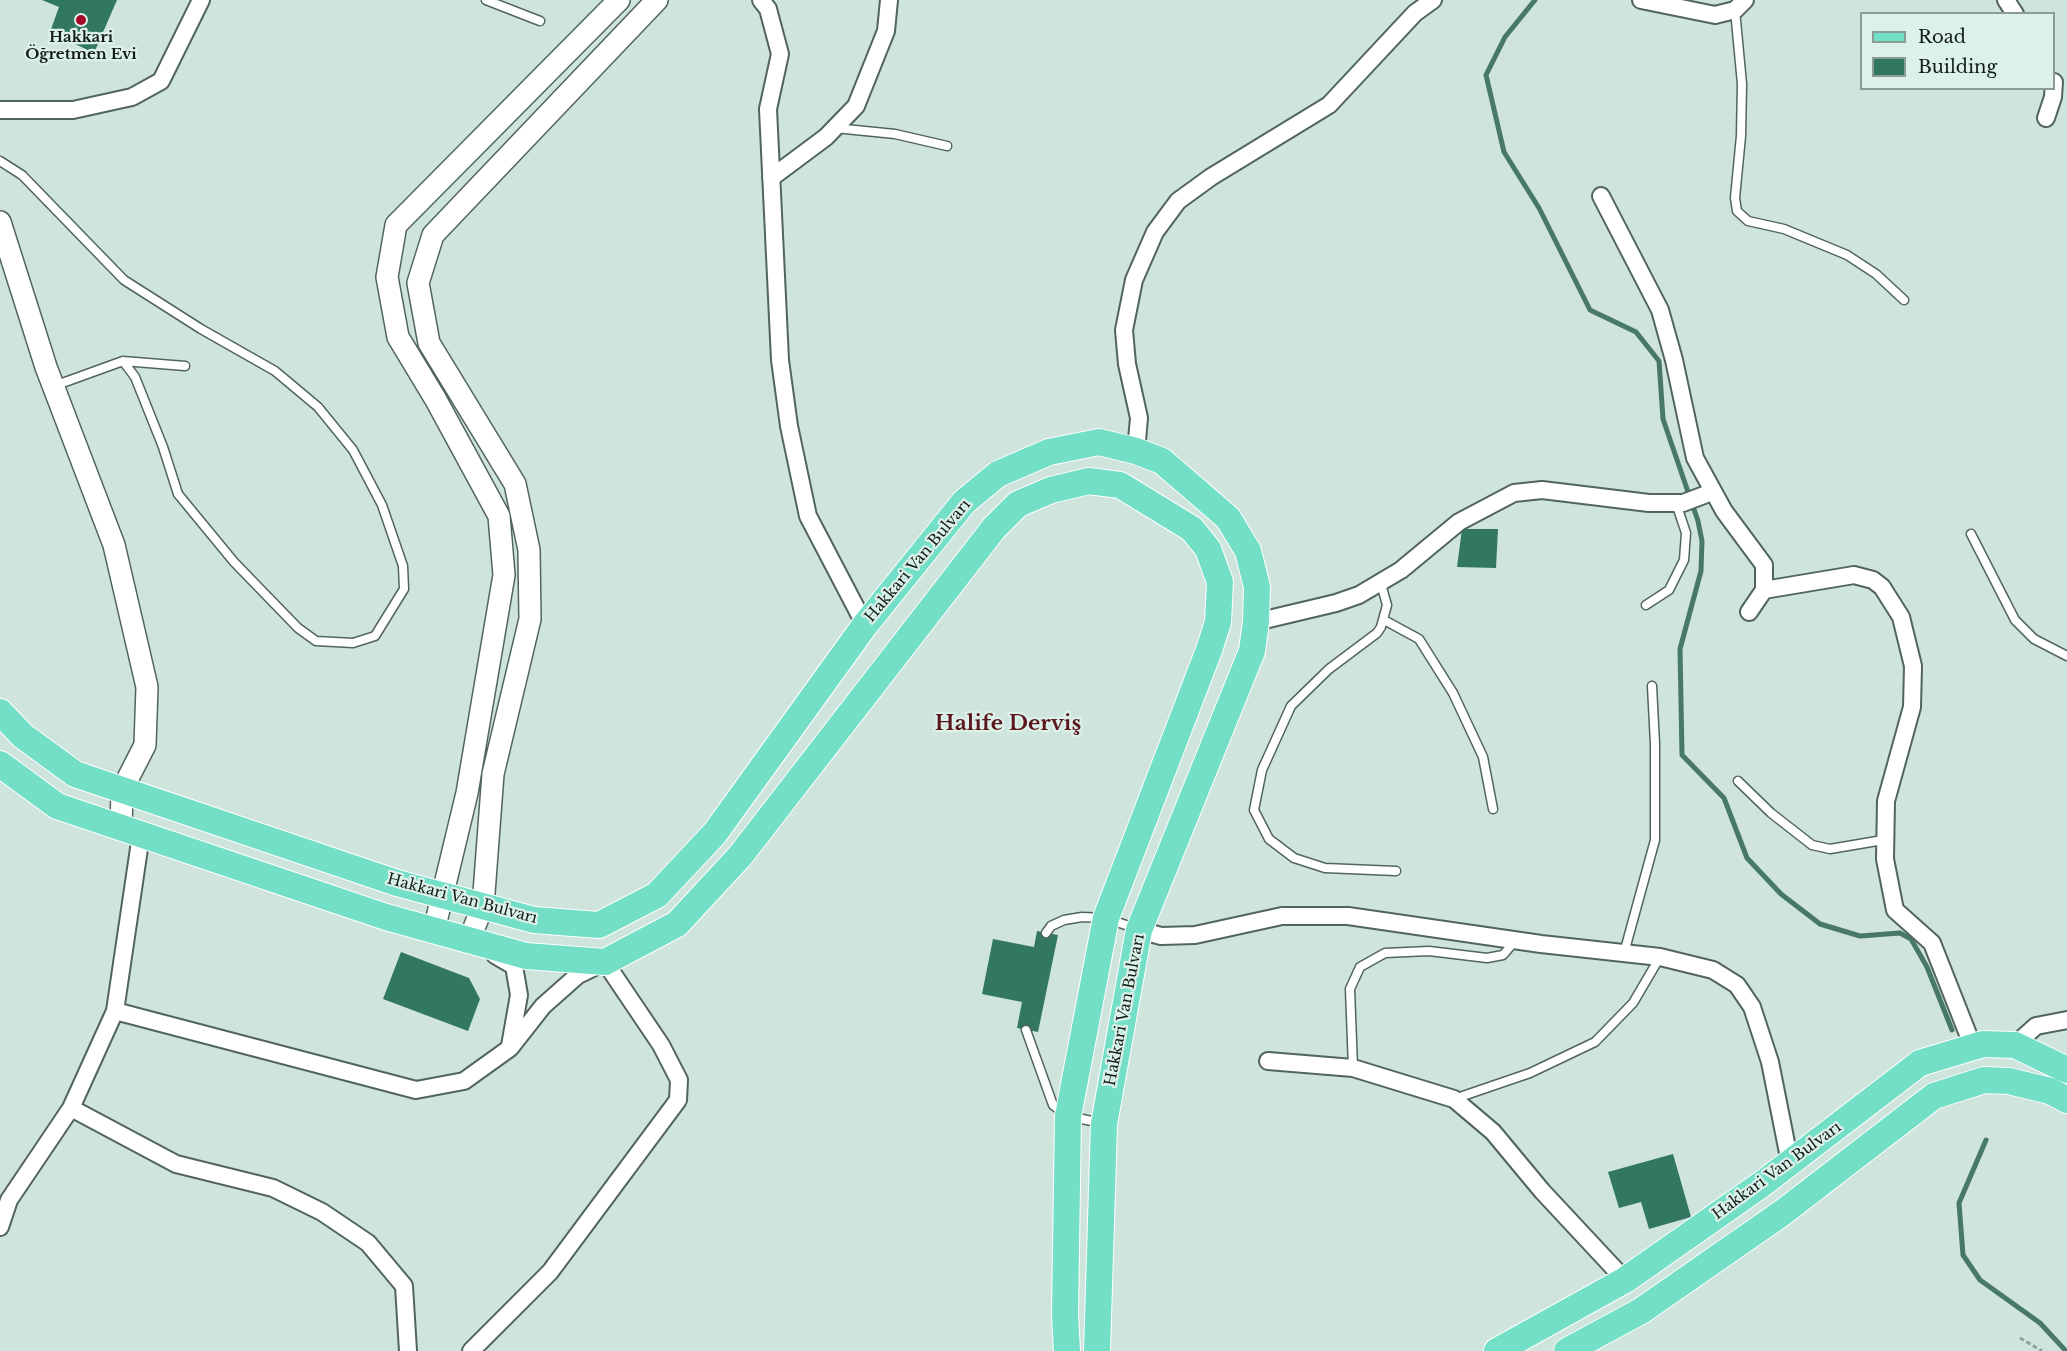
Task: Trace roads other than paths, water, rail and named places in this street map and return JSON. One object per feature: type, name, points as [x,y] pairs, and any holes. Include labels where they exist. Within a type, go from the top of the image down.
[{"type":"main road","name":"Hakkari Van Bulvarı","points":[[0,712],[23,736],[75,774],[397,883],[534,920],[599,925],[657,895],[715,833],[865,625],[964,502],[998,474],[1049,452],[1100,442],[1136,451],[1161,461],[1228,518],[1250,560],[1257,587],[1256,622],[1252,651],[1139,930],[1104,1124],[1097,1351]]},
{"type":"main road","points":[[0,764],[57,807],[386,917],[526,956],[605,962],[677,924],[740,856],[994,528],[1018,504],[1051,490],[1089,481],[1120,485],[1192,529],[1208,549],[1220,582],[1218,622],[1106,918],[1068,1116],[1065,1316],[1067,1351]]},
{"type":"main road","name":"Hakkari Van Bulvarı","points":[[1497,1351],[1624,1280],[1790,1163],[1920,1063],[1983,1044],[2015,1045],[2067,1070]]},
{"type":"main road","points":[[2009,1081],[2015,1045]]},
{"type":"main road","points":[[1586,1347],[1782,1213],[1934,1096],[1984,1080],[2009,1081],[2049,1091],[2067,1100]]},
{"type":"street","points":[[0,110],[73,110],[132,97],[160,81],[201,0]]},
{"type":"street","points":[[434,930],[440,895],[467,793],[504,575],[499,516],[436,400],[398,337],[387,277],[396,225],[619,0]]},
{"type":"street","points":[[510,1048],[519,995],[514,966],[469,940],[483,906],[493,774],[530,619],[529,550],[514,484],[429,343],[418,283],[433,235],[657,0]]},
{"type":"street","points":[[761,0],[768,9],[780,54],[768,109],[780,360],[791,438],[808,516],[865,625]]},
{"type":"street","points":[[771,178],[834,128],[856,106],[886,31],[889,0]]},
{"type":"street","points":[[1136,451],[1139,418],[1127,364],[1124,330],[1134,280],[1155,232],[1178,201],[1211,177],[1329,105],[1407,21],[1433,0]]},
{"type":"street","points":[[1641,0],[1715,15],[1740,5]]},
{"type":"street","points":[[2046,118],[2053,90]]},
{"type":"street","points":[[1600,196],[1660,310],[1674,360],[1695,458],[1707,494],[1761,558],[1766,572],[1764,590],[1749,612]]},
{"type":"street","points":[[0,222],[53,387],[114,545],[147,687],[146,745],[122,790],[131,831],[115,1011],[70,1108],[9,1200],[0,1227]]},
{"type":"street","points":[[1256,622],[1336,603],[1381,584],[1459,522],[1514,493],[1542,490],[1649,503],[1680,503],[1707,494]]},
{"type":"street","points":[[1764,590],[1854,575],[1873,580],[1882,587],[1898,610],[1910,645],[1913,696],[1909,726],[1886,801],[1883,840],[1895,910],[1926,936],[1936,952],[1973,1047]]},
{"type":"street","points":[[1139,930],[1161,936],[1186,936],[1230,929],[1282,916],[1348,916],[1516,940],[1660,957],[1713,970],[1730,979],[1745,996],[1770,1062],[1790,1163]]},
{"type":"street","points":[[115,1011],[416,1090],[464,1082],[510,1048],[543,1006],[578,975],[605,962],[670,1062],[679,1080],[678,1100],[550,1272],[471,1351]]},
{"type":"street","points":[[2015,1045],[2036,1026],[2067,1020]]},
{"type":"street","points":[[1268,1061],[1353,1068],[1454,1099],[1493,1132],[1542,1191],[1624,1280]]},
{"type":"street","points":[[70,1108],[177,1164],[273,1188],[322,1212],[368,1243],[404,1286],[408,1351]]},
{"type":"lane","points":[[486,0],[540,21]]},
{"type":"lane","points":[[1740,5],[1742,93],[1734,198],[1737,211],[1748,221],[1784,229],[1847,255],[1876,274],[1904,300]]},
{"type":"lane","points":[[834,128],[895,134],[947,146]]},
{"type":"lane","points":[[0,161],[22,175],[124,280],[201,329],[275,371],[318,407],[353,450],[382,505],[402,566],[404,589],[375,636],[353,643],[316,641],[298,628],[234,562],[178,494],[163,447],[135,377],[123,361]]},
{"type":"lane","points":[[53,387],[123,361],[186,366]]},
{"type":"lane","points":[[1646,605],[1669,590],[1684,560],[1686,533],[1680,503]]},
{"type":"lane","points":[[1971,534],[2015,620],[2034,639],[2067,656]]},
{"type":"lane","points":[[1381,584],[1387,605],[1384,620],[1377,633],[1329,669],[1291,706],[1262,770],[1254,810],[1269,839],[1294,858],[1325,868],[1396,871]]},
{"type":"lane","points":[[1384,620],[1419,639],[1453,693],[1483,757],[1493,809]]},
{"type":"lane","points":[[1624,953],[1655,840],[1655,744],[1652,686]]},
{"type":"lane","points":[[1738,781],[1771,813],[1812,845],[1830,849],[1883,840]]},
{"type":"lane","points":[[1046,933],[1051,926],[1064,920],[1106,918],[1139,930]]},
{"type":"lane","points":[[1353,1068],[1350,989],[1360,967],[1385,953],[1430,951],[1487,958],[1503,955],[1516,940]]},
{"type":"lane","points":[[1454,1099],[1530,1073],[1595,1042],[1633,1003],[1660,957]]},
{"type":"lane","points":[[1026,1030],[1053,1106],[1068,1116],[1104,1124]]},
{"type":"waterway","points":[[1535,0],[1505,37],[1486,75],[1504,152],[1539,208],[1590,310],[1636,332],[1659,361],[1663,419],[1698,521],[1702,541],[1701,571],[1680,649],[1682,755],[1724,798],[1747,858],[1781,894],[1820,924],[1860,936],[1900,933],[1911,939],[1927,967],[1952,1030]]},
{"type":"waterway","points":[[1986,1140],[1959,1203],[1963,1255],[1980,1280],[2040,1323],[2066,1351]]},
{"type":"place","name":"Hakkari Öğretmen Evi","points":[[81,20]]},
{"type":"district","name":"Halife Derviş","points":[[1008,724]]}]
